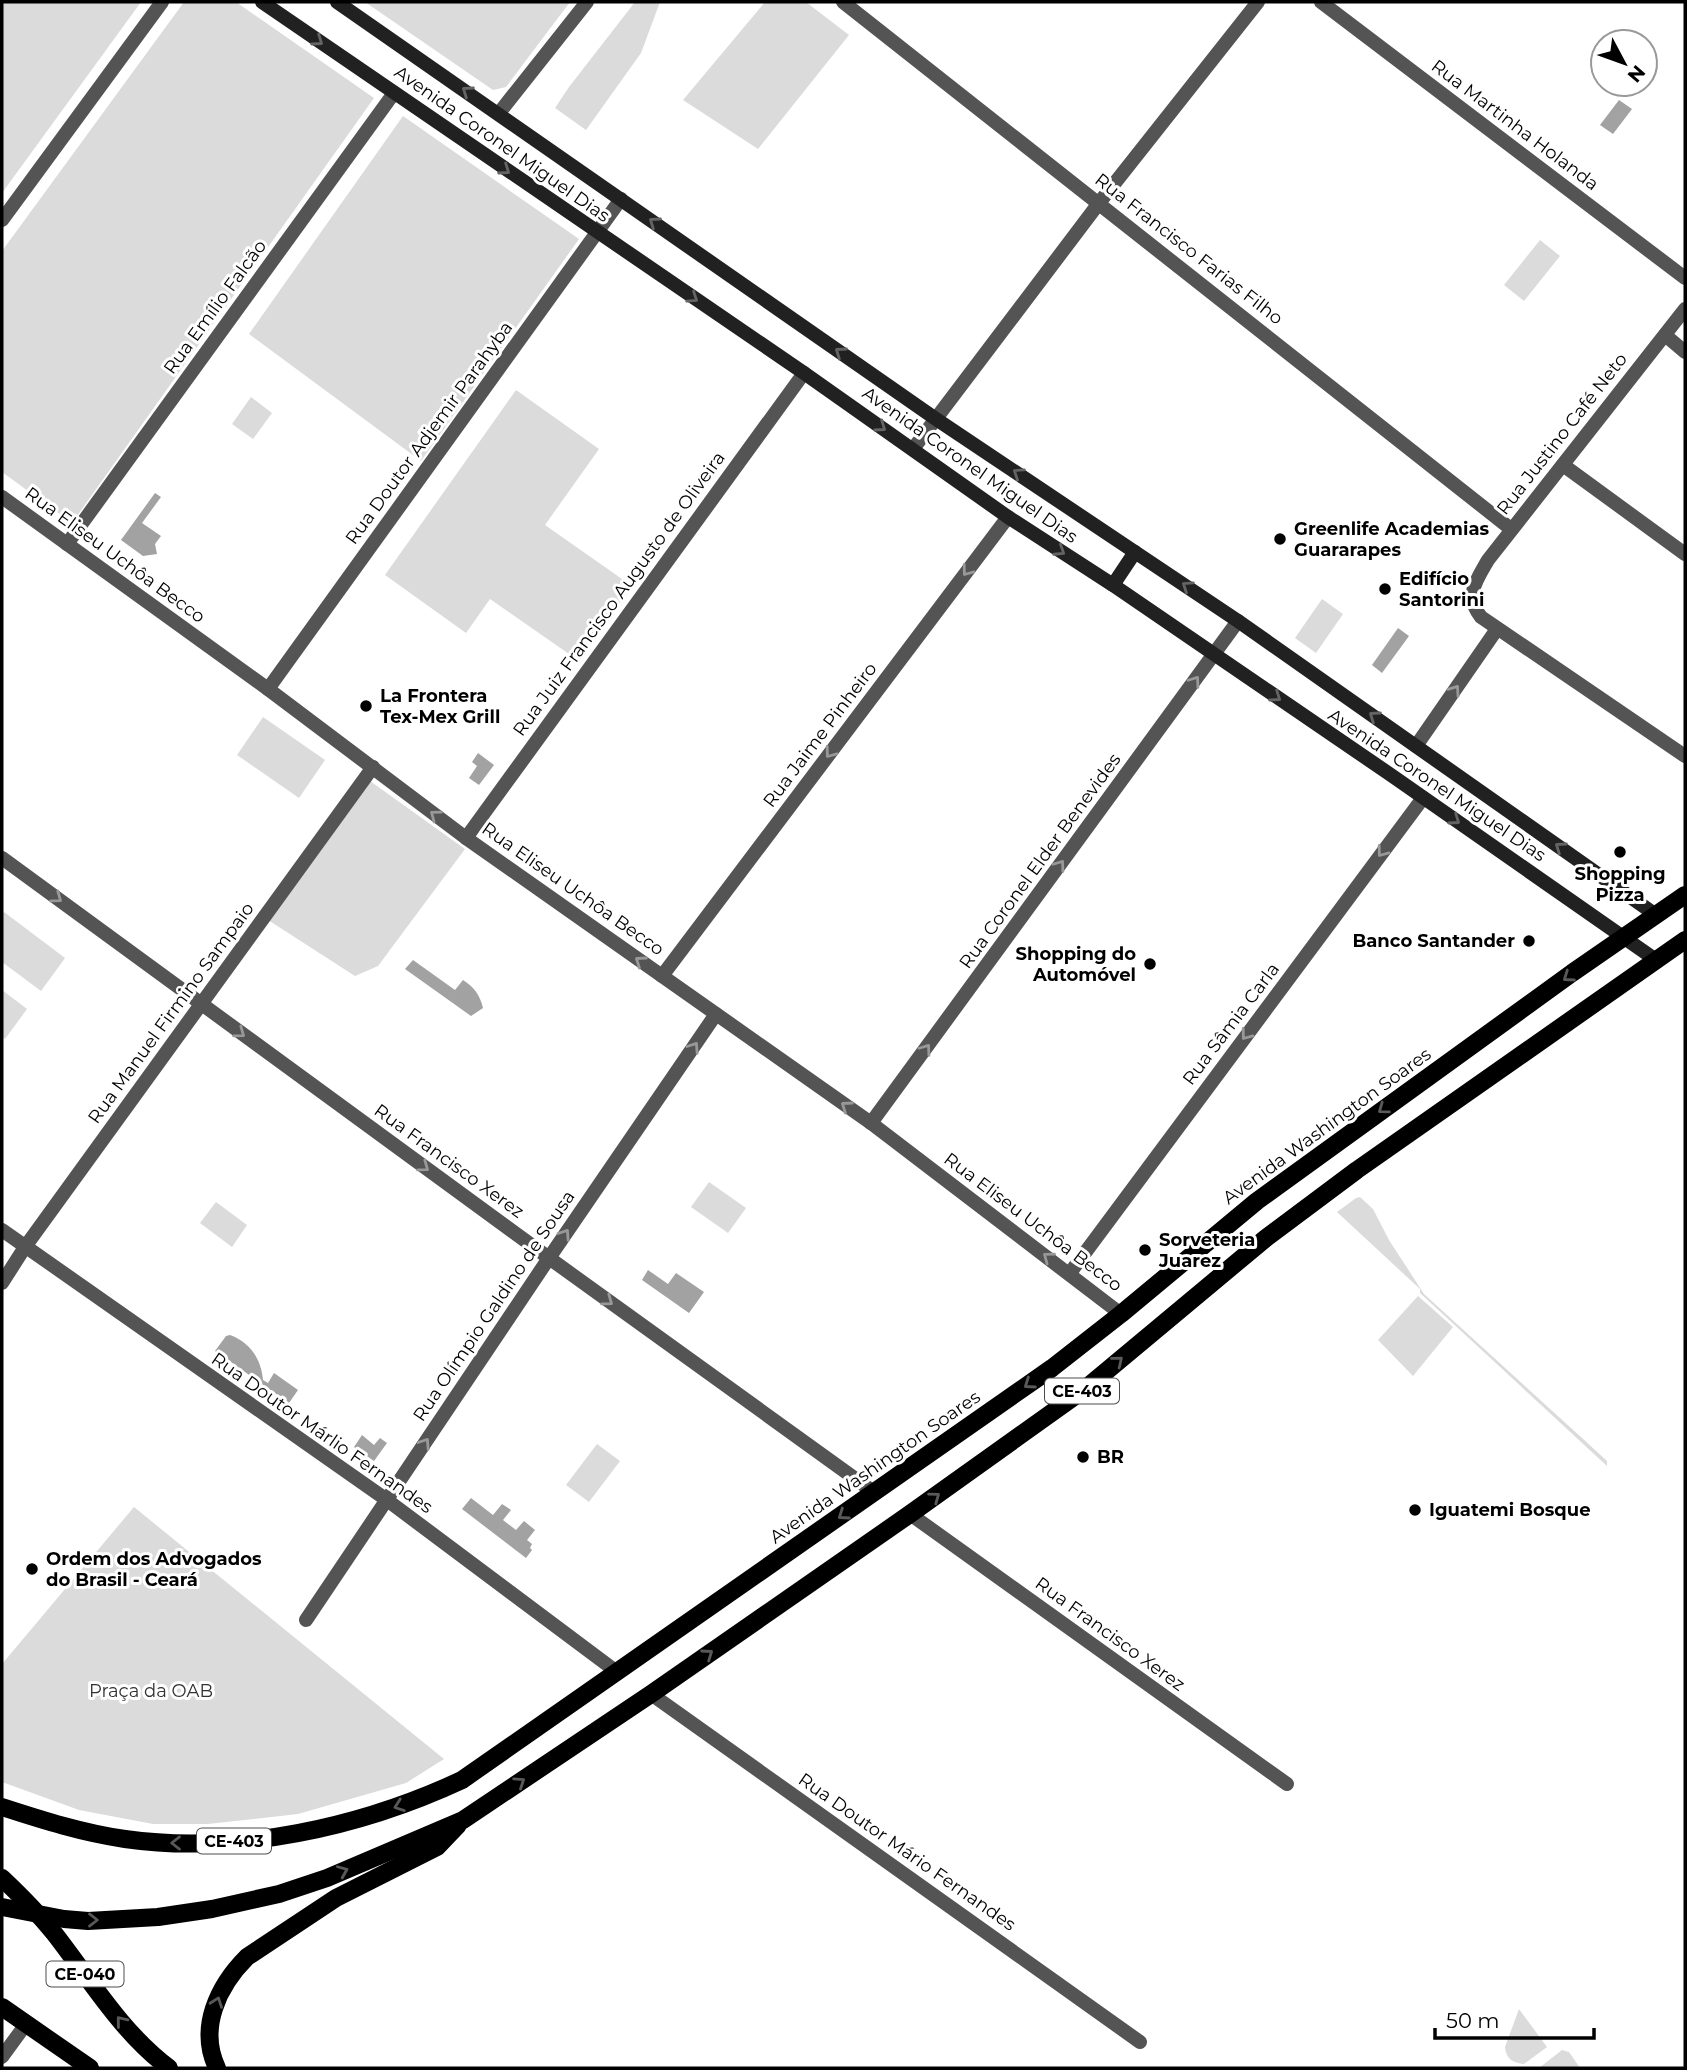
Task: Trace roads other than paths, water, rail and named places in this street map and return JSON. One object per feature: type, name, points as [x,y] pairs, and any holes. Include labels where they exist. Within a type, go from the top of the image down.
[{"type":"main road","name":"Avenida Coronel Miguel Dias","points":[[262,2],[804,373],[1008,517],[1215,654],[1656,960]]},
{"type":"main road","name":"Avenida Coronel Miguel Dias","points":[[337,2],[936,419],[1238,621],[1656,915]]},
{"type":"main road","points":[[1113,585],[1135,552]]},
{"type":"main road","name":"Avenida Washington Soares","points":[[2,1807],[108,1836],[167,1843],[224,1842],[316,1830],[381,1813],[462,1780],[1052,1368],[1121,1314],[1256,1200],[1685,895]]},
{"type":"main road","name":"CE-403","points":[[2,1907],[88,1921],[182,1915],[279,1894],[327,1878],[463,1820],[651,1694],[910,1514],[1085,1388],[1266,1238],[1346,1177],[1685,940]]},
{"type":"main road","points":[[216,2068],[209,2041],[210,2025],[215,2004],[235,1969],[247,1957],[336,1898],[437,1847],[463,1820]]},
{"type":"main road","name":"CE-040","points":[[2,1878],[52,1930],[122,2023],[169,2068]]},
{"type":"main road","points":[[2,2007],[90,2068]]},
{"type":"street","points":[[2,220],[162,2]]},
{"type":"street","points":[[499,113],[587,2]]},
{"type":"street","name":"Rua Francisco Farias Filho","points":[[843,2],[1511,529]]},
{"type":"street","points":[[913,449],[1099,203],[1258,2]]},
{"type":"street","name":"Rua Martinha Holanda","points":[[1321,2],[1685,278]]},
{"type":"street","name":"Rua Emílio Falcão","points":[[67,544],[394,93]]},
{"type":"street","name":"Rua Doutor Adjemir Parahyba","points":[[268,689],[621,199]]},
{"type":"street","name":"Rua Justino Café Neto","points":[[1497,629],[1481,617],[1473,606],[1474,585],[1488,560],[1684,312]]},
{"type":"street","points":[[1665,335],[1685,352]]},
{"type":"street","name":"Rua Juiz Francisco Augusto de Oliveira","points":[[466,838],[804,373]]},
{"type":"street","points":[[1563,465],[1685,554]]},
{"type":"street","name":"Rua Eliseu Uchôa Becco","points":[[4,503],[67,544],[268,689],[466,838],[871,1124],[1121,1314]]},
{"type":"street","name":"Rua Jaime Pinheiro","points":[[662,976],[1008,517]]},
{"type":"street","name":"Rua Coronel Elder Benevides","points":[[871,1124],[1238,621]]},
{"type":"street","points":[[1416,746],[1497,629],[1685,756]]},
{"type":"street","name":"Rua Manuel Firmino Sampaio","points":[[2,1283],[25,1247],[373,767]]},
{"type":"street","name":"Rua Sâmia Carla","points":[[1070,1273],[1423,797]]},
{"type":"street","name":"Rua Francisco Xerez","points":[[2,858],[875,1493]]},
{"type":"street","name":"Rua Olímpio Galdino de Sousa","points":[[306,1620],[716,1014]]},
{"type":"street","name":"Rua Doutor Márlio Fernandes","points":[[2,1230],[387,1500],[617,1672]]},
{"type":"street","name":"Rua Francisco Xerez","points":[[910,1514],[1287,1784]]},
{"type":"street","name":"Rua Doutor Mário Fernandes","points":[[651,1694],[1140,2042]]},
{"type":"street","points":[[2,2057],[26,2024]]},
{"type":"place","name":"Greenlife Academias Guararapes","points":[[1280,539]]},
{"type":"place","name":"Edifício Santorini","points":[[1385,589]]},
{"type":"place","name":"La Frontera Tex-Mex Grill","points":[[366,706]]},
{"type":"place","name":"Shopping Pizza","points":[[1620,852]]},
{"type":"place","name":"Banco Santander","points":[[1529,941]]},
{"type":"place","name":"Shopping do Automóvel","points":[[1150,964]]},
{"type":"place","name":"Sorveteria Juarez","points":[[1145,1250]]},
{"type":"place","name":"BR","points":[[1083,1457]]},
{"type":"place","name":"Iguatemi Bosque","points":[[1415,1510]]},
{"type":"place","name":"Ordem dos Advogados do Brasil - Ceará","points":[[32,1569]]},
{"type":"park label","name":"Praça da OAB","points":[[151,1691]]}]
